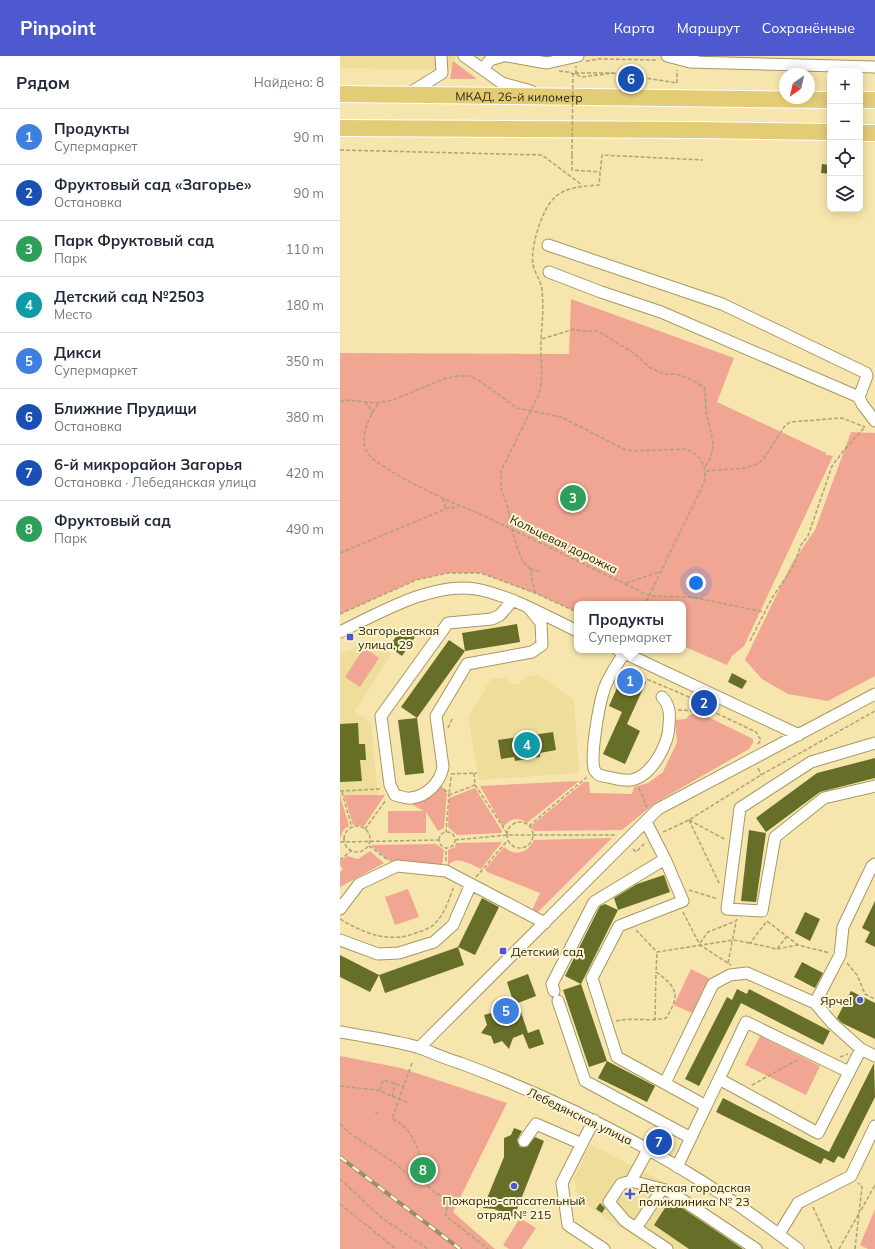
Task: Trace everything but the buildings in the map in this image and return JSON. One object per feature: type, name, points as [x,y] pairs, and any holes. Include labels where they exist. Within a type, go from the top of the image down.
[{"type":"highway","name":"МКАД, 26-й километр","points":[[340,94],[827,100]]},
{"type":"highway","points":[[863,100],[875,100]]},
{"type":"highway","points":[[340,128],[827,132]]},
{"type":"highway","points":[[863,133],[875,133]]},
{"type":"street","points":[[407,95],[442,73],[441,56]]},
{"type":"street","points":[[464,56],[488,74],[508,85],[560,97]]},
{"type":"street","points":[[483,70],[490,60],[503,56]]},
{"type":"street","points":[[507,56],[547,63],[578,56]]},
{"type":"street","points":[[664,58],[875,67]]},
{"type":"street","points":[[548,245],[722,304],[866,373],[867,376],[859,397]]},
{"type":"street","points":[[549,272],[601,292],[661,312],[859,397],[870,425]]},
{"type":"street","points":[[340,632],[418,597],[446,589],[466,588],[481,590],[513,600],[574,630]]},
{"type":"street","points":[[513,600],[500,615],[492,618],[448,623],[381,716],[395,795],[410,798],[428,792],[440,777],[443,767],[436,716],[467,664],[532,652],[542,645],[541,623],[529,608]]},
{"type":"street","points":[[620,653],[616,666],[603,692],[593,750],[595,771],[599,775],[616,779],[635,779],[648,771],[658,757],[669,736],[668,709],[666,701],[662,697]]},
{"type":"street","points":[[625,653],[799,735]]},
{"type":"street","points":[[420,1048],[627,842],[658,809],[874,696]]},
{"type":"street","points":[[875,743],[811,762],[740,808],[727,908],[762,911],[775,837],[824,798],[875,786]]},
{"type":"street","points":[[646,822],[665,859],[683,901],[619,926],[592,978],[617,1057],[706,1106]]},
{"type":"street","points":[[665,859],[594,902],[552,984],[585,1081],[691,1138]]},
{"type":"street","points":[[815,1003],[840,955],[843,927],[872,866],[875,864]]},
{"type":"street","points":[[340,909],[359,884],[397,866],[446,871],[545,922]]},
{"type":"street","points":[[340,940],[378,954],[399,953],[434,942],[453,925],[471,884]]},
{"type":"street","points":[[665,1083],[713,984],[726,977],[742,973],[747,973],[815,1003],[833,1024],[861,1049],[875,1056]]},
{"type":"street","points":[[677,1167],[746,1022],[849,1072]]},
{"type":"street","name":"Лебедянская улица","points":[[340,1032],[420,1048],[507,1080],[594,1120],[677,1167],[779,1234],[798,1249]]},
{"type":"street","points":[[719,1079],[818,1133],[861,1049]]},
{"type":"street","points":[[594,1120],[562,1183],[568,1225],[604,1249]]},
{"type":"street","points":[[524,1141],[536,1124],[582,1144]]},
{"type":"street","points":[[779,1234],[798,1203],[851,1176],[875,1126]]},
{"type":"street","points":[[631,1180],[648,1150]]},
{"type":"street","points":[[667,1249],[625,1222],[609,1202],[621,1184],[631,1180],[669,1191],[756,1249]]},
{"type":"street","points":[[636,1228],[662,1189]]},
{"type":"path","points":[[576,74],[576,65],[587,61],[664,58]]},
{"type":"path","points":[[688,59],[678,63],[677,84],[613,74],[573,73],[572,170],[600,172],[602,155],[703,160]]},
{"type":"path","points":[[547,63],[556,70],[583,77],[613,74]]},
{"type":"path","points":[[340,150],[542,155],[583,186]]},
{"type":"path","points":[[541,339],[574,328],[580,331],[598,331],[635,354],[649,367],[664,374],[676,374],[688,378],[704,387],[706,409],[714,446],[712,457],[705,467]]},
{"type":"path","points":[[535,593],[530,569],[522,560],[511,529],[507,505],[501,488],[501,471],[532,410],[542,386],[541,353]]},
{"type":"path","points":[[340,402],[345,400],[365,402],[392,400],[444,379],[457,376],[468,376],[477,379],[517,408],[561,417],[624,449],[685,449],[693,452],[700,458],[705,467],[706,471],[704,483],[647,601]]},
{"type":"path","points":[[365,402],[369,406],[372,414]]},
{"type":"path","name":"Кольцевая дорожка","points":[[379,402],[372,414],[364,436],[364,444],[370,457],[386,469],[459,507],[478,513],[625,583],[662,571]]},
{"type":"path","points":[[706,471],[746,468],[759,462],[765,457],[784,428],[790,422],[842,418],[870,425]]},
{"type":"path","points":[[750,641],[764,612],[793,567],[801,545],[808,536],[832,466],[844,450],[870,425]]},
{"type":"path","points":[[442,497],[446,506],[443,511]]},
{"type":"path","points":[[340,553],[443,511],[459,507]]},
{"type":"path","points":[[530,569],[541,572]]},
{"type":"path","points":[[625,583],[650,596],[692,597],[764,612]]},
{"type":"path","points":[[616,666],[700,702],[714,712],[756,732],[761,740],[757,746]]},
{"type":"path","points":[[668,709],[714,712]]},
{"type":"path","points":[[455,840],[507,834],[621,835],[636,852],[653,836],[689,820],[761,775],[875,711]]},
{"type":"path","points":[[529,826],[595,771]]},
{"type":"path","points":[[474,773],[475,785],[507,834],[508,840],[515,847],[525,847],[529,844],[533,835],[529,826],[519,822],[510,826],[507,834]]},
{"type":"path","points":[[446,832],[448,795],[440,777],[477,773]]},
{"type":"path","points":[[635,779],[648,809]]},
{"type":"path","points":[[448,795],[475,785]]},
{"type":"path","points":[[352,828],[341,791],[393,790]]},
{"type":"path","points":[[365,829],[393,790]]},
{"type":"path","points":[[689,820],[735,846]]},
{"type":"path","points":[[689,820],[728,902]]},
{"type":"path","points":[[340,860],[351,851],[358,852],[369,846],[369,834],[365,829],[360,827],[352,828],[346,834],[345,842],[351,851]]},
{"type":"path","points":[[446,832],[452,833],[455,840],[453,845],[446,848],[441,846],[438,840],[440,836],[446,832]]},
{"type":"path","points":[[340,842],[438,840]]},
{"type":"path","points":[[471,884],[508,840]]},
{"type":"path","points":[[369,846],[397,866]]},
{"type":"path","points":[[446,848],[446,871]]},
{"type":"path","points":[[340,919],[350,925],[387,939],[400,938],[415,934],[432,926],[439,918],[448,903],[457,877]]},
{"type":"path","points":[[677,887],[728,902]]},
{"type":"path","points":[[678,903],[700,944],[742,973]]},
{"type":"path","points":[[726,977],[736,921],[740,910]]},
{"type":"path","points":[[700,944],[708,932],[736,921]]},
{"type":"path","points":[[750,943],[768,921],[798,945]]},
{"type":"path","points":[[629,922],[657,952],[655,1021]]},
{"type":"path","points":[[777,949],[787,936]]},
{"type":"path","points":[[657,952],[733,940],[777,949],[798,945],[840,955],[857,975],[865,994],[875,999]]},
{"type":"path","points":[[606,1024],[625,1019],[655,1021],[666,1018],[676,996],[674,987],[656,972]]},
{"type":"path","points":[[740,1091],[810,1053]]},
{"type":"path","points":[[412,1063],[392,1120],[403,1124],[417,1144],[426,1184]]},
{"type":"path","points":[[378,1091],[383,1080],[403,1086]]},
{"type":"path","points":[[392,1097],[395,1083]]},
{"type":"path","points":[[340,1086],[378,1091],[409,1103]]},
{"type":"path","points":[[340,1124],[351,1134],[390,1159],[411,1177],[426,1184],[434,1192],[442,1196],[447,1204],[446,1216],[488,1249]]},
{"type":"path","points":[[851,1176],[862,1187],[855,1249]]},
{"type":"path","points":[[340,1180],[382,1218],[428,1249]]},
{"type":"path","points":[[839,1249],[875,1185]]},
{"type":"path","points":[[808,1198],[832,1249]]},
{"type":"path","points":[[340,1204],[396,1249]]},
{"type":"shaded area","points":[[340,56],[455,56],[455,70],[340,68]]},
{"type":"shaded area","points":[[453,61],[477,79],[450,79]]},
{"type":"shaded area","points":[[571,299],[734,358],[717,402],[826,453],[826,455],[833,456],[744,646],[732,656],[727,665],[686,647],[686,601],[574,601],[574,611],[535,593],[481,573],[448,573],[416,580],[340,614],[340,353],[569,354]]},
{"type":"shaded area","points":[[851,432],[875,433],[875,676],[828,701],[788,694],[762,679],[745,660],[792,563],[815,530]]},
{"type":"shaded area","points":[[371,641],[391,654],[355,711],[371,723],[378,796],[340,797],[340,654]]},
{"type":"shaded area","points":[[364,648],[379,658],[360,687],[345,677]]},
{"type":"shaded area","points":[[539,675],[574,700],[579,773],[479,780],[468,717],[491,679],[505,678],[512,684],[518,685],[525,677]]},
{"type":"shaded area","points":[[698,712],[753,739],[753,743],[749,749],[655,803],[622,830],[534,831],[531,826],[584,782],[589,782],[590,793],[632,794],[634,787],[648,783],[663,772],[677,742],[675,720],[686,719],[689,715]]},
{"type":"shaded area","points":[[579,781],[527,823],[514,819],[503,827],[480,786]]},
{"type":"shaded area","points":[[441,785],[447,794],[444,828],[438,831],[426,812],[426,833],[388,833],[388,811],[424,811],[411,804],[428,798],[435,793]]},
{"type":"shaded area","points":[[475,788],[502,831],[501,833],[457,835],[448,827],[449,798]]},
{"type":"shaded area","points":[[340,795],[349,826],[344,829],[340,838]]},
{"type":"shaded area","points":[[344,795],[385,795],[364,826],[353,825]]},
{"type":"shaded area","points":[[612,838],[537,913],[532,910],[540,893],[487,872],[485,869],[504,847],[517,853],[525,851],[534,840]]},
{"type":"shaded area","points":[[502,842],[481,869],[459,861],[455,861],[448,866],[448,850],[455,847],[456,843]]},
{"type":"shaded area","points":[[436,844],[444,850],[442,865],[397,867],[371,846],[372,845]]},
{"type":"shaded area","points":[[370,851],[384,863],[340,887],[340,872],[343,869],[340,865],[340,861],[347,856],[358,859]]},
{"type":"shaded area","points":[[408,889],[419,917],[395,925],[385,897]]},
{"type":"shaded area","points":[[691,969],[709,978],[692,1013],[674,1005]]},
{"type":"shaded area","points":[[760,1036],[820,1066],[806,1095],[745,1065]]},
{"type":"shaded area","points":[[340,1056],[401,1068],[507,1103],[453,1212],[495,1249],[340,1249]]},
{"type":"shaded area","name":"Детская городская поликлиника № 23","points":[[590,1144],[671,1186],[766,1249],[654,1249],[579,1200],[574,1178]]},
{"type":"shaded area","points":[[875,1209],[875,1249],[868,1249],[860,1245]]},
{"type":"shaded area","points":[[520,1218],[536,1228],[522,1249],[509,1249],[503,1245]]},
{"type":"railway","points":[[340,1157],[460,1249]]},
{"type":"place","name":"Ближние Прудищи","points":[[631,79]]},
{"type":"place","name":"Парк Фруктовый сад","points":[[573,498]]},
{"type":"place","name":"Загорьевская улица, 29","points":[[350,637]]},
{"type":"place","name":"Продукты","points":[[630,681]]},
{"type":"place","name":"Фруктовый сад «Загорье»","points":[[704,703]]},
{"type":"place","name":"Детский сад №2503","points":[[527,745]]},
{"type":"place","name":"Детский сад","points":[[503,951]]},
{"type":"place","name":"Ярче!","points":[[860,1000]]},
{"type":"place","name":"Дикси","points":[[506,1011]]},
{"type":"place","name":"6-й микрорайон Загорья","points":[[659,1142]]},
{"type":"place","name":"Фруктовый сад","points":[[423,1170]]},
{"type":"place","name":"Пожарно-спасательный отряд № 215","points":[[514,1186]]},
{"type":"place","name":"Детская городская поликлиника № 23","points":[[630,1194]]}]
